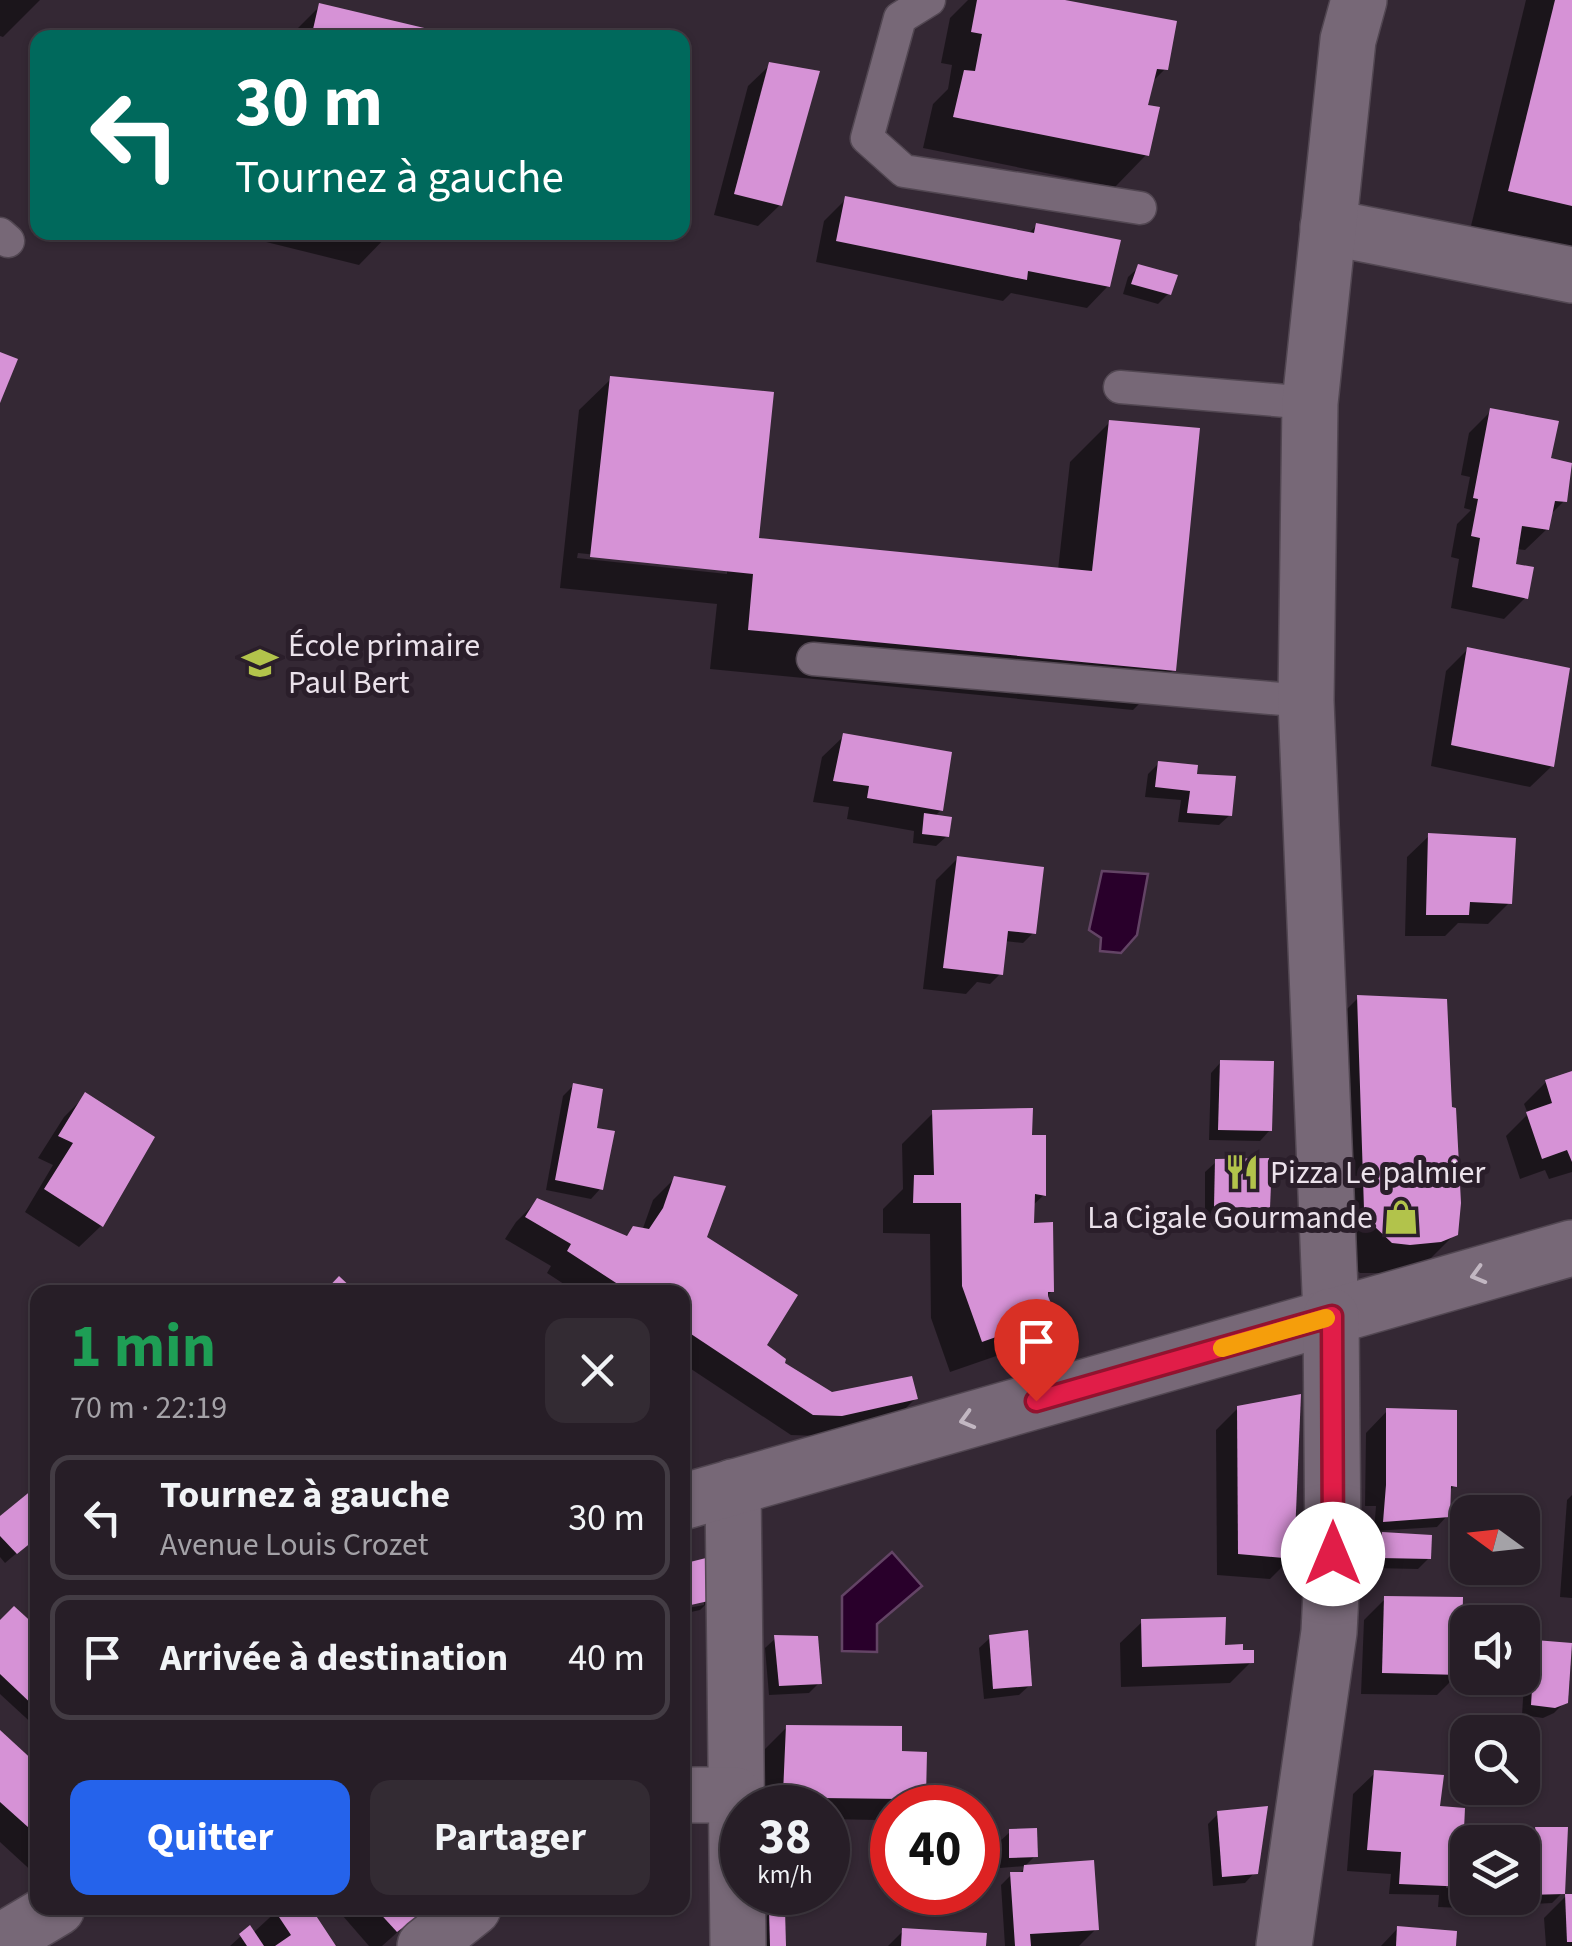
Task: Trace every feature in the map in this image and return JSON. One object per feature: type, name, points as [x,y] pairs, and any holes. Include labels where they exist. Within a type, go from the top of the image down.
[{"type":"street","points":[[1284,1946],[1330,1632],[1332,1316],[1306,701],[1310,402],[1348,40],[1359,0]]},
{"type":"street","points":[[1328,227],[1572,274]]},
{"type":"street","points":[[738,1946],[708,1795],[708,1495],[1572,1248]]},
{"type":"street","points":[[0,1942],[46,1915]]},
{"type":"street","points":[[424,1946],[463,1915]]},
{"type":"lane","points":[[930,0],[900,18],[867,138],[904,171],[1140,208]]},
{"type":"lane","points":[[1120,387],[1310,402]]},
{"type":"lane","points":[[813,659],[1306,701]]},
{"type":"shaded area","points":[[1102,871],[1148,874],[1137,935],[1121,953],[1100,951],[1101,938],[1089,930]]},
{"type":"shaded area","points":[[892,1552],[922,1586],[877,1624],[877,1652],[842,1651],[842,1596]]},
{"type":"building","points":[[977,0],[1065,0],[1177,21],[1168,70],[1157,69],[1148,105],[1160,107],[1149,156],[953,117],[964,70],[975,71],[982,34],[971,32]]},
{"type":"building","points":[[1555,0],[1572,0],[1572,206],[1508,191]]},
{"type":"building","points":[[319,3],[433,30],[313,30]]},
{"type":"building","points":[[769,62],[820,71],[782,206],[734,194]]},
{"type":"building","points":[[845,196],[1034,233],[1036,223],[1121,240],[1110,287],[1028,271],[1027,280],[836,241]]},
{"type":"building","points":[[1138,264],[1178,275],[1171,295],[1131,284]]},
{"type":"building","points":[[0,352],[18,359],[0,403]]},
{"type":"building","points":[[610,376],[774,392],[759,538],[1092,571],[1109,420],[1200,428],[1176,671],[748,630],[753,574],[590,557]]},
{"type":"building","points":[[1490,408],[1559,421],[1551,458],[1572,463],[1567,502],[1555,501],[1549,530],[1522,526],[1516,564],[1534,567],[1528,599],[1472,587],[1480,538],[1471,536],[1478,499],[1473,498]]},
{"type":"building","points":[[1467,647],[1570,668],[1554,767],[1451,745]]},
{"type":"building","points":[[843,733],[952,752],[943,811],[867,798],[869,786],[833,781]]},
{"type":"building","points":[[1158,761],[1198,765],[1197,774],[1236,776],[1232,816],[1187,813],[1190,791],[1155,787]]},
{"type":"building","points":[[924,813],[952,817],[949,837],[922,834]]},
{"type":"building","points":[[1428,833],[1516,838],[1512,904],[1470,902],[1469,915],[1426,915]]},
{"type":"building","points":[[957,856],[1044,867],[1036,934],[1008,931],[1003,975],[943,968]]},
{"type":"building","points":[[1357,995],[1447,999],[1461,1203],[1458,1235],[1441,1242],[1392,1243],[1374,1226],[1364,1209]]},
{"type":"building","points":[[1220,1060],[1274,1061],[1272,1131],[1218,1130]]},
{"type":"building","points":[[1572,1071],[1572,1162],[1567,1150],[1542,1159],[1526,1112],[1552,1103],[1545,1080]]},
{"type":"building","points":[[573,1083],[603,1089],[597,1128],[615,1131],[603,1190],[555,1180]]},
{"type":"building","points":[[85,1092],[155,1137],[103,1227],[44,1189],[73,1143],[58,1136]]},
{"type":"building","points":[[1033,1108],[1032,1135],[1046,1135],[1046,1196],[1035,1194],[1034,1223],[1053,1222],[1054,1292],[1048,1292],[1048,1296],[1056,1316],[982,1342],[962,1286],[961,1203],[913,1203],[914,1175],[934,1175],[932,1110]]},
{"type":"building","name":"Pizza Le palmier","points":[[1269,1158],[1270,1208],[1214,1207],[1215,1159]]},
{"type":"building","points":[[674,1176],[726,1186],[707,1237],[798,1295],[767,1345],[786,1359],[785,1363],[832,1392],[912,1376],[918,1399],[842,1416],[813,1415],[690,1333],[690,1285],[619,1285],[567,1251],[571,1244],[525,1217],[537,1198],[627,1236],[633,1226],[649,1229],[663,1208]]},
{"type":"building","points":[[339,1276],[349,1285],[331,1285]]},
{"type":"building","points":[[1301,1394],[1294,1559],[1238,1554],[1237,1406]]},
{"type":"building","points":[[1386,1408],[1457,1410],[1457,1487],[1451,1486],[1450,1517],[1383,1522]]},
{"type":"building","points":[[30,1492],[30,1543],[17,1554],[0,1536],[0,1516]]},
{"type":"building","points":[[1382,1532],[1432,1535],[1431,1559],[1380,1558]]},
{"type":"building","points":[[714,1556],[713,1600],[690,1605],[690,1562]]},
{"type":"building","points":[[1384,1596],[1463,1597],[1463,1605],[1450,1605],[1450,1675],[1382,1673]]},
{"type":"building","points":[[14,1606],[30,1621],[30,1702],[0,1674],[0,1620]]},
{"type":"building","points":[[1226,1617],[1225,1645],[1243,1644],[1243,1650],[1254,1650],[1254,1663],[1142,1667],[1141,1619]]},
{"type":"building","points":[[1028,1630],[1032,1686],[993,1689],[989,1635]]},
{"type":"building","points":[[774,1635],[818,1636],[822,1684],[779,1686]]},
{"type":"building","points":[[1540,1640],[1572,1643],[1568,1703],[1555,1708],[1531,1705],[1532,1695],[1540,1695]]},
{"type":"building","points":[[786,1725],[902,1726],[902,1751],[927,1752],[926,1785],[870,1785],[870,1799],[850,1798],[850,1785],[783,1785]]},
{"type":"building","points":[[0,1730],[30,1758],[30,1829],[0,1802]]},
{"type":"building","points":[[1374,1770],[1444,1775],[1440,1806],[1465,1808],[1464,1825],[1450,1825],[1450,1886],[1399,1884],[1401,1852],[1367,1850]]},
{"type":"building","points":[[1268,1806],[1258,1874],[1222,1877],[1217,1811]]},
{"type":"building","points":[[1540,1827],[1568,1827],[1565,1894],[1540,1895]]},
{"type":"building","points":[[1037,1828],[1038,1857],[1009,1858],[1009,1829]]},
{"type":"building","points":[[1094,1860],[1099,1930],[1030,1934],[1031,1946],[1015,1946],[1010,1872],[1023,1872],[1024,1865]]},
{"type":"building","points":[[1565,1894],[1572,1894],[1572,1942],[1567,1942]]},
{"type":"building","points":[[278,1915],[316,1915],[336,1946],[275,1946],[291,1935]]},
{"type":"building","points":[[381,1915],[419,1915],[397,1932]]},
{"type":"building","points":[[769,1915],[785,1915],[786,1946],[770,1946]]},
{"type":"building","points":[[250,1925],[264,1946],[247,1946],[239,1934]]},
{"type":"building","points":[[1397,1926],[1457,1931],[1456,1946],[1396,1946]]},
{"type":"building","points":[[902,1928],[987,1933],[986,1946],[901,1946]]},
{"type":"slow traffic","points":[[1222,1348],[1326,1318]]},
{"type":"place","name":"École primaire Paul Bert","points":[[260,663]]},
{"type":"place","name":"Pizza Le palmier","points":[[1242,1172]]},
{"type":"place","name":"La Cigale Gourmande","points":[[1401,1217]]},
{"type":"route","points":[[1036,1401],[1332,1316],[1333,1554]]}]
